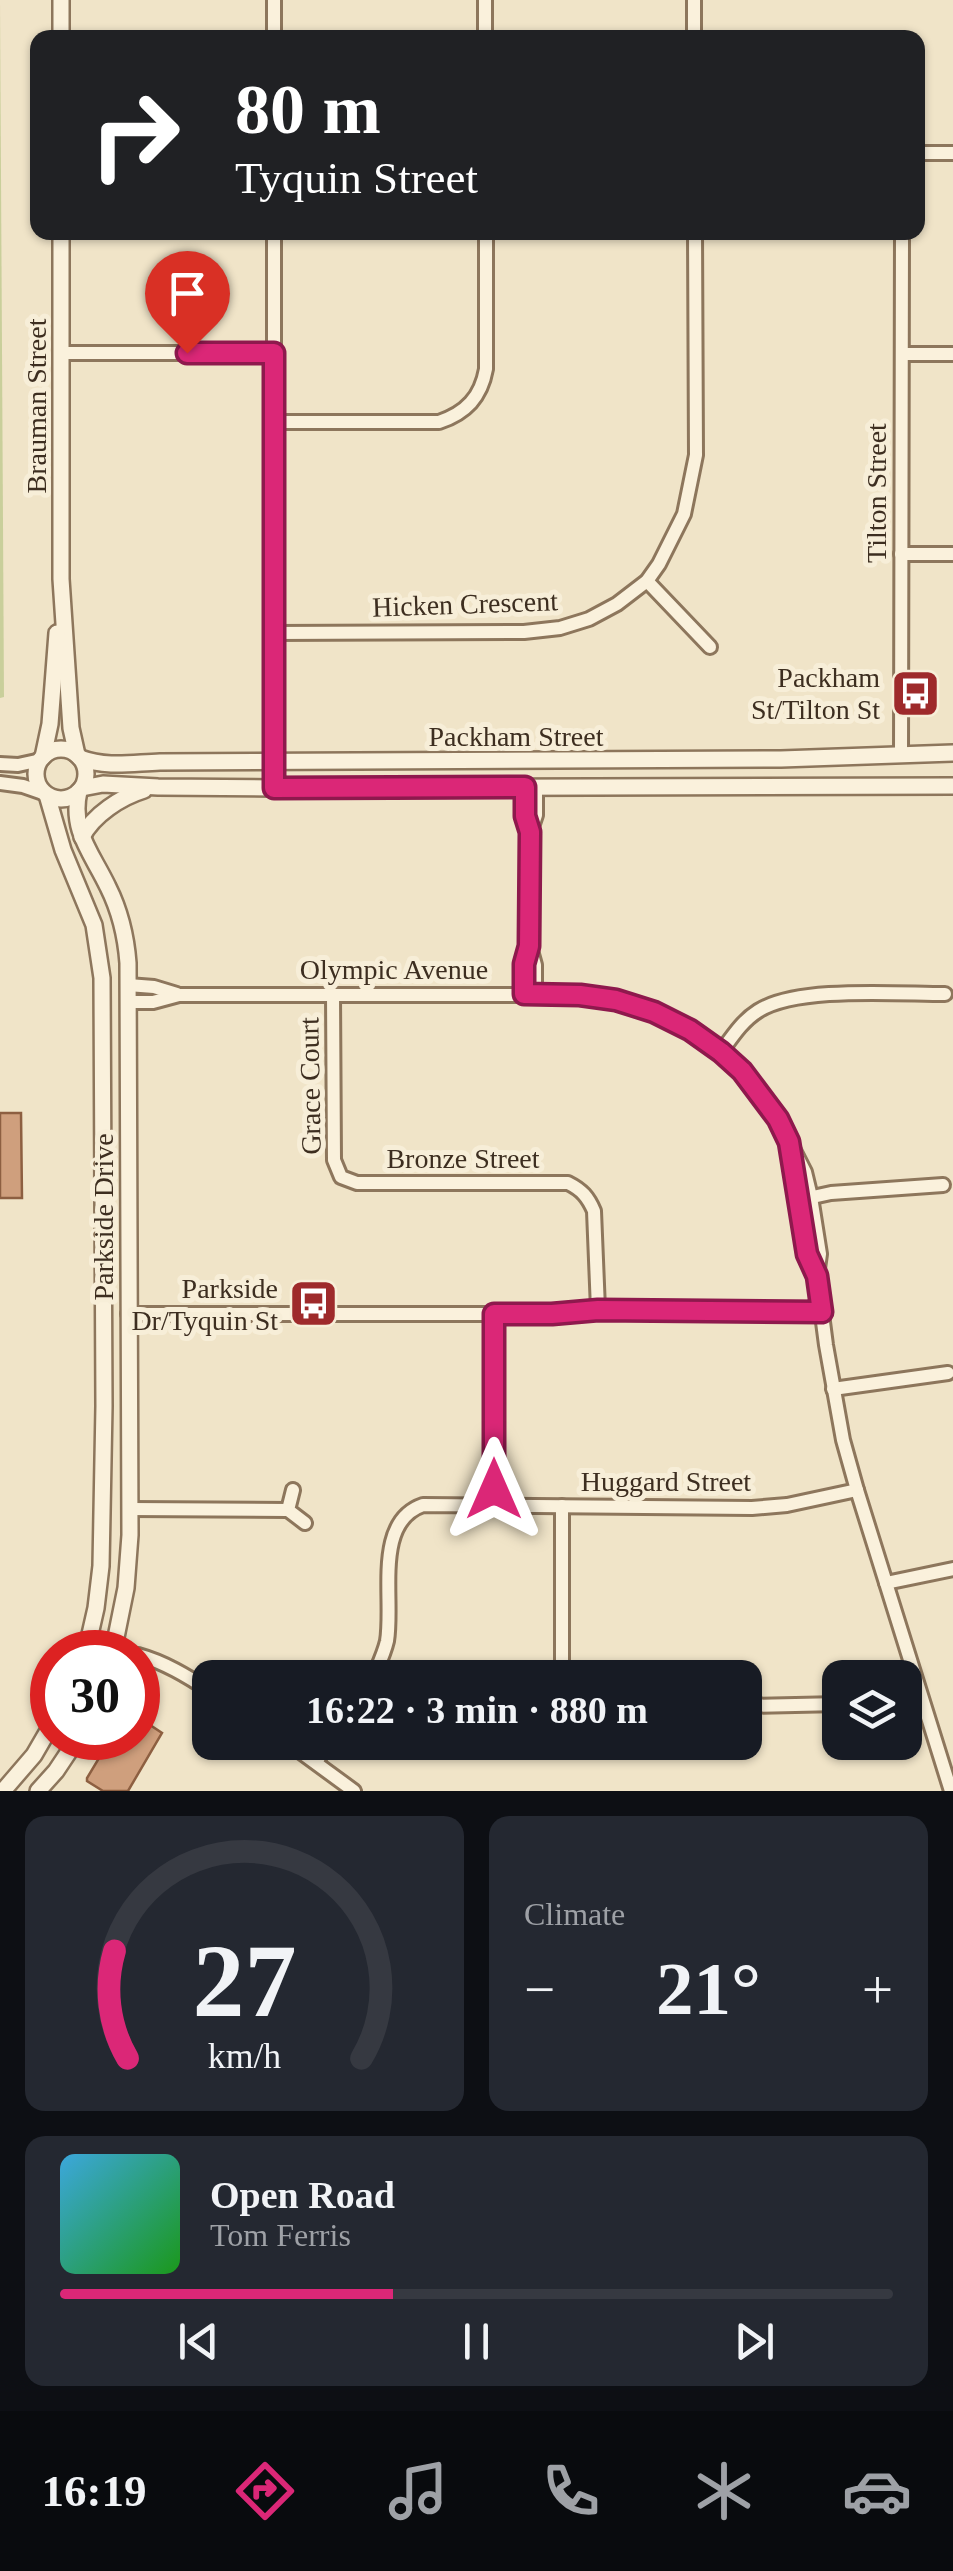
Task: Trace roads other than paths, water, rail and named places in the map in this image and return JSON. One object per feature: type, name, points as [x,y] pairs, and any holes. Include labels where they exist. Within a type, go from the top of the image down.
[{"type":"street","points":[[61,0],[61,30]]},
{"type":"street","points":[[274,0],[274,30]]},
{"type":"street","points":[[485,0],[485,30]]},
{"type":"street","points":[[694,0],[694,30]]},
{"type":"street","points":[[925,153],[953,153]]},
{"type":"street","name":"Brauman Street","points":[[42,759],[60,668],[61,240]]},
{"type":"street","points":[[274,240],[274,788]]},
{"type":"street","points":[[274,422],[439,422],[470,405],[483,384],[486,369],[486,240]]},
{"type":"street","name":"Hicken Crescent","points":[[273,633],[524,632],[560,628],[590,619],[646,582],[684,514],[696,456],[696,240]]},
{"type":"street","name":"Tilton Street","points":[[901,754],[902,240]]},
{"type":"street","points":[[61,352],[274,353]]},
{"type":"street","points":[[902,354],[953,354]]},
{"type":"street","points":[[901,554],[953,554]]},
{"type":"street","points":[[646,582],[710,647]]},
{"type":"street","name":"Brauman Street","points":[[60,668],[78,756]]},
{"type":"street","points":[[0,764],[18,765],[60,749],[78,756],[86,772],[80,790],[63,799],[0,783]]},
{"type":"street","name":"Packham Street","points":[[78,756],[108,766],[160,762],[781,759],[953,753]]},
{"type":"street","points":[[901,754],[902,786]]},
{"type":"street","points":[[42,759],[37,780],[46,794]]},
{"type":"street","points":[[529,994],[535,964],[529,946],[530,832],[525,816],[531,762]]},
{"type":"street","name":"Packham Street","points":[[80,790],[103,784],[274,788],[953,786]]},
{"type":"street","points":[[82,837],[90,822],[123,800],[158,787]]},
{"type":"street","name":"Parkside Drive","points":[[80,790],[76,817],[108,886],[127,950],[130,1509],[121,1630]]},
{"type":"street","name":"Parkside Drive","points":[[46,794],[63,850],[94,925],[103,993],[102,1566],[90,1630]]},
{"type":"street","name":"Olympic Avenue","points":[[128,994],[154,988],[179,995],[580,995],[616,1000],[654,1012],[721,1052],[760,1094],[789,1142],[805,1199],[807,1254],[817,1276],[833,1389],[906,1660]]},
{"type":"street","points":[[103,993],[128,994]]},
{"type":"street","name":"Grace Court","points":[[334,994],[334,1160],[341,1177]]},
{"type":"street","points":[[721,1052],[738,1028],[758,1010],[783,1000],[806,995],[945,994]]},
{"type":"street","name":"Bronze Street","points":[[341,1177],[357,1183],[568,1184],[581,1190],[594,1212],[598,1310]]},
{"type":"street","points":[[805,1199],[831,1192],[943,1185]]},
{"type":"street","points":[[103,1314],[822,1312]]},
{"type":"street","points":[[494,1314],[494,1505]]},
{"type":"street","points":[[833,1389],[948,1372]]},
{"type":"street","points":[[104,1406],[130,1407]]},
{"type":"street","points":[[288,1510],[293,1490]]},
{"type":"street","name":"Huggard Street","points":[[381,1660],[387,1639],[394,1532],[411,1509],[424,1505],[752,1508],[788,1505],[857,1490]]},
{"type":"street","points":[[562,1506],[562,1660]]},
{"type":"street","points":[[130,1509],[288,1510],[305,1523]]},
{"type":"street","points":[[886,1583],[953,1569]]},
{"type":"street","points":[[160,1663],[192,1679]]},
{"type":"street","points":[[762,1706],[822,1704]]},
{"type":"street","name":"Olympic Avenue","points":[[922,1713],[950,1791]]},
{"type":"street","points":[[8,1789],[30,1760]]},
{"type":"street","points":[[38,1791],[63,1760]]},
{"type":"street","points":[[313,1760],[354,1791]]},
{"type":"place","name":"Packham St/Tilton St","points":[[915,693]]},
{"type":"place","name":"Parkside Dr/Tyquin St","points":[[313,1304]]}]
